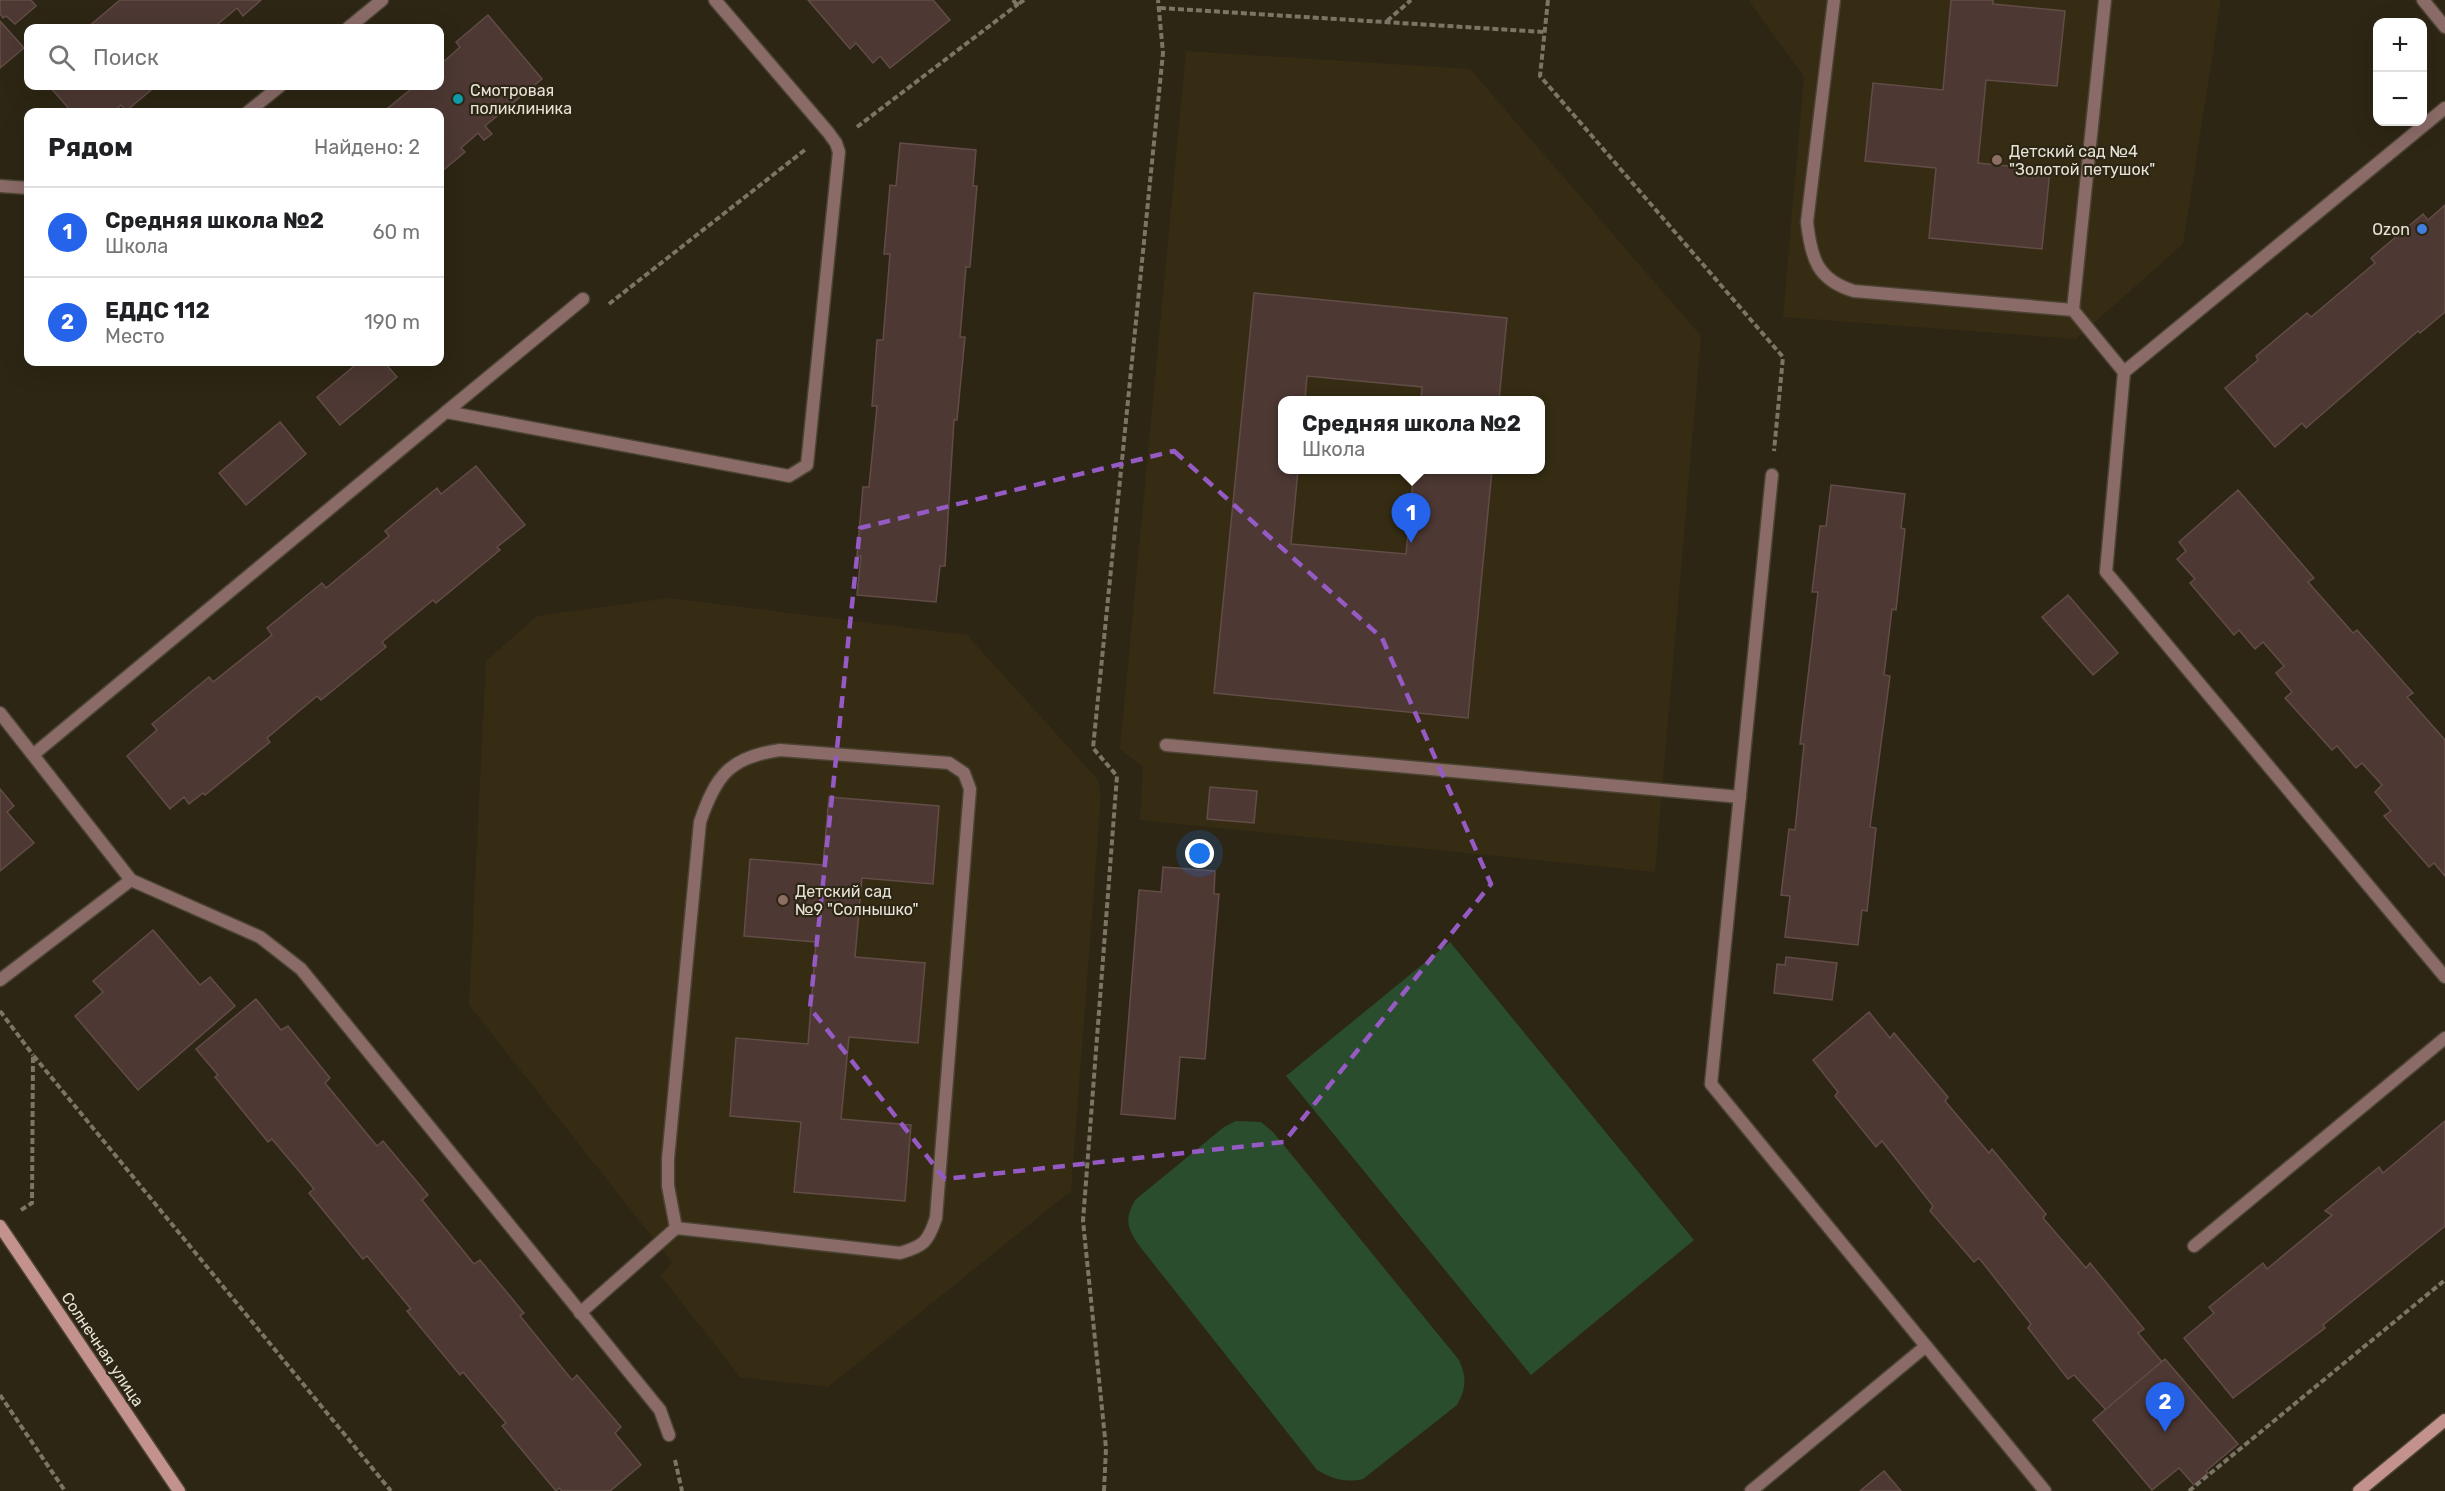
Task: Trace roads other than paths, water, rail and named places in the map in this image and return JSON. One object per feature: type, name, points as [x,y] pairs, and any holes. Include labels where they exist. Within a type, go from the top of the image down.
[{"type":"street","name":"Солнечная улица","points":[[0,1226],[179,1491]]},
{"type":"street","points":[[2359,1491],[2445,1420]]},
{"type":"lane","points":[[353,24],[382,0]]},
{"type":"lane","points":[[446,412],[789,476],[807,465],[839,152],[828,132],[715,0]]},
{"type":"lane","points":[[1834,0],[1807,222],[1813,258],[1826,278],[1838,286],[1854,291],[2073,310]]},
{"type":"lane","points":[[2105,0],[2073,310],[2124,372],[2106,572],[2445,977]]},
{"type":"lane","points":[[2423,0],[2445,27]]},
{"type":"lane","points":[[253,108],[275,90]]},
{"type":"lane","points":[[2124,372],[2445,108]]},
{"type":"lane","points":[[0,186],[24,188]]},
{"type":"lane","points":[[34,754],[583,300]]},
{"type":"lane","points":[[1772,476],[1711,1084],[2044,1491]]},
{"type":"lane","points":[[0,713],[131,880],[260,936],[301,969],[660,1410],[669,1435]]},
{"type":"lane","points":[[1166,745],[1740,797]]},
{"type":"lane","points":[[580,1313],[676,1228],[900,1253],[919,1247],[930,1236],[936,1218],[970,789],[964,773],[949,763],[780,750],[754,754],[736,763],[720,779],[708,799],[700,822],[668,1159],[668,1186],[676,1228]]},
{"type":"lane","points":[[0,980],[131,880]]},
{"type":"lane","points":[[2194,1246],[2445,1038]]},
{"type":"lane","points":[[1751,1491],[1926,1346]]},
{"type":"place","name":"Смотровая поликлиника","points":[[458,99]]},
{"type":"place","name":"Детский сад №4 \"Золотой петушок\"","points":[[1997,160]]},
{"type":"place","name":"Ozon","points":[[2422,229]]},
{"type":"place","name":"Средняя школа №2","points":[[1411,543]]},
{"type":"place","name":"Детский сад №9 \"Солнышко\"","points":[[783,900]]},
{"type":"place","name":"ЕДДС 112","points":[[2165,1432]]}]
